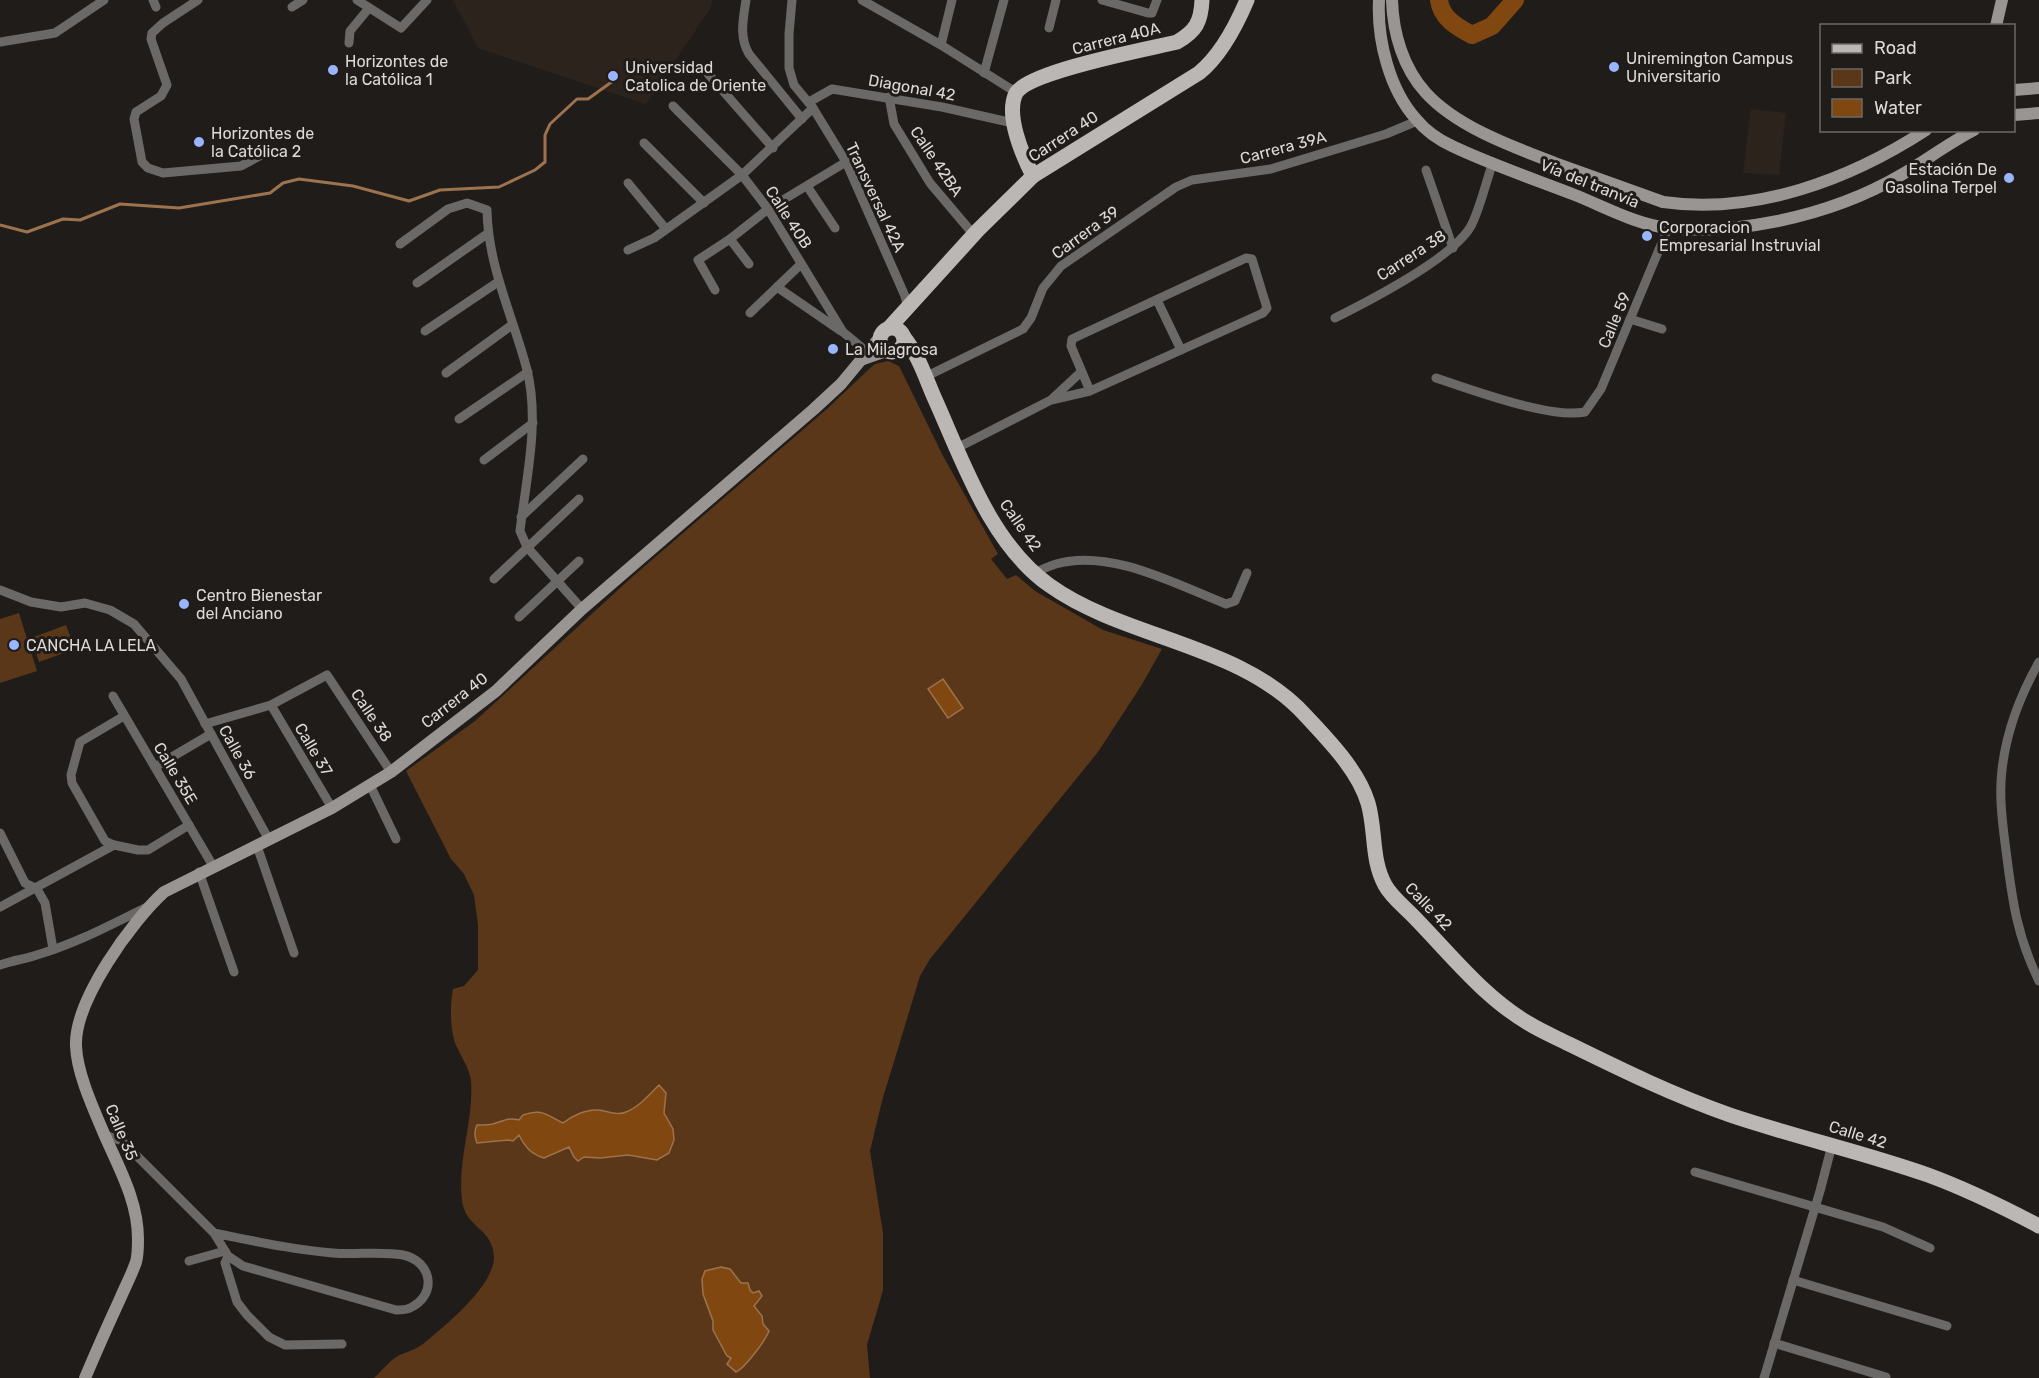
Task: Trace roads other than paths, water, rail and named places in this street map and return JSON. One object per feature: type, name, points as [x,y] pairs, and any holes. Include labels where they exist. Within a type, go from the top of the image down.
[{"type":"main road","name":"Carrera 40A","points":[[1017,93],[1027,83],[1056,72],[1177,42],[1187,36],[1200,21],[1202,0]]},
{"type":"main road","name":"Carrera 40","points":[[905,311],[974,235],[1033,176],[1199,74],[1217,54],[1247,0]]},
{"type":"main road","name":"Vía del tranvía","points":[[1392,0],[1399,47],[1408,67],[1426,94],[1442,107],[1472,127],[1503,142],[1663,202],[1687,206],[1713,205],[1777,196],[1850,172],[1876,160],[1923,132]]},
{"type":"main road","points":[[1996,24],[2002,0]]},
{"type":"main road","name":"Vía del tranvía","points":[[1379,3],[1379,27],[1385,59],[1403,100],[1417,120],[1440,139],[1638,220],[1668,228],[1742,227],[1836,206],[1900,176],[1970,132]]},
{"type":"main road","points":[[2015,90],[2039,88]]},
{"type":"main road","points":[[1017,93],[1014,101],[1013,123],[1033,176]]},
{"type":"main road","points":[[2015,115],[2039,113]]},
{"type":"main road","points":[[865,356],[892,339],[905,311]]},
{"type":"main road","points":[[892,339],[924,375]]},
{"type":"main road","name":"Carrera 40","points":[[147,907],[164,892],[199,872],[332,808],[392,772],[496,691],[582,609],[814,409],[841,384],[865,356]]},
{"type":"main road","name":"Calle 42","points":[[924,375],[976,491],[1011,549],[1049,585],[1075,600],[1246,672],[1295,704],[1328,741],[1361,786],[1368,804],[1377,866],[1386,888],[1476,982],[1508,1010],[1546,1033],[1667,1092],[1732,1116],[1930,1176],[2039,1226]]},
{"type":"main road","name":"Calle 35","points":[[85,1378],[137,1260],[136,1216],[129,1189],[105,1135],[79,1066],[75,1047],[76,1031],[93,985],[147,907]]},
{"type":"street","points":[[0,42],[55,33],[104,0]]},
{"type":"street","points":[[198,0],[153,30],[151,39],[167,85],[161,96],[136,112],[134,119],[142,162],[148,168],[163,173],[241,166],[267,152]]},
{"type":"street","points":[[292,7],[303,0]]},
{"type":"street","points":[[357,0],[400,28],[427,0]]},
{"type":"street","points":[[746,0],[743,44],[802,118]]},
{"type":"street","name":"Transversal 42A","points":[[792,0],[789,68],[794,85],[811,105],[846,162],[905,296],[905,311]]},
{"type":"street","points":[[862,0],[941,45],[1017,93]]},
{"type":"street","points":[[941,45],[952,0]]},
{"type":"street","points":[[984,73],[1004,0]]},
{"type":"street","points":[[1049,28],[1056,0]]},
{"type":"street","points":[[1103,0],[1152,13],[1157,0]]},
{"type":"street","points":[[349,43],[350,31],[369,8]]},
{"type":"street","points":[[703,68],[773,148]]},
{"type":"street","name":"Diagonal 42","points":[[628,250],[666,230],[742,175],[773,148],[802,118],[811,105],[832,89],[889,97],[1013,123]]},
{"type":"street","name":"Calle 42BA","points":[[889,97],[894,124],[930,183],[974,235]]},
{"type":"street","name":"Calle 40B","points":[[673,106],[742,175],[768,209],[843,332],[865,356]]},
{"type":"street","name":"Carrera 39A","points":[[1158,198],[1192,180],[1271,168],[1386,134],[1417,120]]},
{"type":"street","points":[[644,143],[704,203]]},
{"type":"street","points":[[716,290],[698,260],[730,239],[768,209],[846,162]]},
{"type":"street","name":"Carrera 38","points":[[1335,318],[1454,248],[1472,224],[1493,162]]},
{"type":"street","points":[[1426,170],[1454,248]]},
{"type":"street","points":[[628,183],[666,230]]},
{"type":"street","points":[[807,186],[835,228]]},
{"type":"street","name":"Carrera 39","points":[[924,375],[1023,328],[1031,318],[1043,288],[1061,266],[1158,198]]},
{"type":"street","points":[[400,244],[448,209],[467,202],[487,210],[487,234],[498,282],[528,372],[533,423],[520,531],[527,547],[582,609]]},
{"type":"street","name":"Calle 59","points":[[1436,378],[1540,409],[1575,414],[1585,412],[1601,389],[1668,228]]},
{"type":"street","points":[[417,283],[487,234]]},
{"type":"street","points":[[730,239],[749,264]]},
{"type":"street","points":[[957,448],[1051,400],[1090,391],[1266,311],[1252,259],[1249,258],[1072,339],[1081,372],[1090,391]]},
{"type":"street","points":[[750,313],[801,264]]},
{"type":"street","points":[[425,331],[498,282]]},
{"type":"street","points":[[777,287],[843,332]]},
{"type":"street","points":[[1156,300],[1181,350]]},
{"type":"street","points":[[1630,319],[1662,329]]},
{"type":"street","points":[[446,373],[512,325]]},
{"type":"street","points":[[459,419],[528,372]]},
{"type":"street","points":[[1051,400],[1081,372]]},
{"type":"street","points":[[484,460],[533,423]]},
{"type":"street","points":[[521,517],[583,459]]},
{"type":"street","points":[[494,579],[579,499]]},
{"type":"street","points":[[519,617],[579,561]]},
{"type":"street","points":[[1034,573],[1057,563],[1102,561],[1122,564],[1226,604],[1235,601],[1247,573]]},
{"type":"street","name":"Calle 36","points":[[0,590],[31,602],[61,607],[86,603],[110,610],[134,624],[181,679],[269,840]]},
{"type":"street","points":[[2039,662],[2029,680],[2011,726],[2001,770],[2007,858],[2017,924],[2026,953],[2039,981]]},
{"type":"street","name":"Calle 38","points":[[271,705],[327,675],[392,772]]},
{"type":"street","name":"Calle 35E","points":[[113,696],[213,866]]},
{"type":"street","points":[[205,724],[271,705]]},
{"type":"street","name":"Calle 37","points":[[271,705],[332,808]]},
{"type":"street","points":[[124,716],[80,742],[70,775],[72,783],[105,841],[138,850],[148,850],[189,825]]},
{"type":"street","points":[[155,767],[211,734]]},
{"type":"street","points":[[370,784],[396,839]]},
{"type":"street","points":[[0,833],[25,883],[37,889],[45,903],[53,949]]},
{"type":"street","points":[[0,907],[37,889],[114,844]]},
{"type":"street","points":[[257,846],[294,953]]},
{"type":"street","points":[[199,872],[234,972]]},
{"type":"street","name":"Carrera 40","points":[[0,965],[53,949],[147,907]]},
{"type":"street","points":[[105,1135],[122,1141],[214,1233],[226,1254],[243,1266],[396,1310],[409,1309],[423,1298],[429,1282],[426,1269],[417,1260],[402,1255],[333,1253],[214,1233]]},
{"type":"street","points":[[1764,1378],[1832,1145]]},
{"type":"street","points":[[1695,1172],[1883,1227],[1930,1248]]},
{"type":"street","points":[[189,1261],[226,1254]]},
{"type":"street","points":[[226,1254],[225,1263],[237,1302],[269,1337],[285,1345],[342,1344]]},
{"type":"street","points":[[1793,1280],[1947,1326]]},
{"type":"street","points":[[1774,1343],[1886,1377]]},
{"type":"water","points":[[943,679],[963,708],[948,718],[928,689]]},
{"type":"water","points":[[659,1085],[666,1093],[664,1113],[673,1129],[674,1140],[669,1153],[657,1160],[628,1155],[584,1157],[578,1161],[569,1147],[544,1158],[529,1150],[519,1135],[513,1141],[477,1143],[476,1140],[477,1125],[509,1119],[519,1120],[523,1115],[535,1112],[544,1113],[563,1123],[589,1111],[623,1113],[640,1104]]},
{"type":"water","points":[[721,1267],[730,1269],[741,1283],[748,1283],[753,1293],[759,1291],[762,1296],[754,1306],[769,1331],[754,1354],[736,1372],[727,1364],[731,1358],[727,1356],[713,1330],[713,1321],[703,1294],[702,1279],[705,1271]]},
{"type":"waterway","points":[[1439,0],[1446,17],[1472,35],[1492,26],[1515,0]]},
{"type":"waterway","points":[[0,225],[27,232],[63,219],[80,220],[120,204],[179,208],[270,193],[283,183],[299,179],[353,186],[409,201],[440,190],[499,187],[535,170],[545,162],[545,135],[550,124],[577,99],[588,99],[617,78]]},
{"type":"place","name":"Uniremington Campus Universitario","points":[[1614,67]]},
{"type":"place","name":"Horizontes de la Católica 1","points":[[333,70]]},
{"type":"place","name":"Universidad Catolica de Oriente","points":[[613,76]]},
{"type":"place","name":"Horizontes de la Católica 2","points":[[199,142]]},
{"type":"place","name":"Estación De Gasolina Terpel","points":[[2009,178]]},
{"type":"place","name":"Corporacion Empresarial Instruvial","points":[[1647,236]]},
{"type":"place","name":"La Milagrosa","points":[[833,349]]},
{"type":"place","name":"Centro Bienestar del Anciano","points":[[184,604]]},
{"type":"place","name":"CANCHA LA LELA","points":[[14,645]]}]
